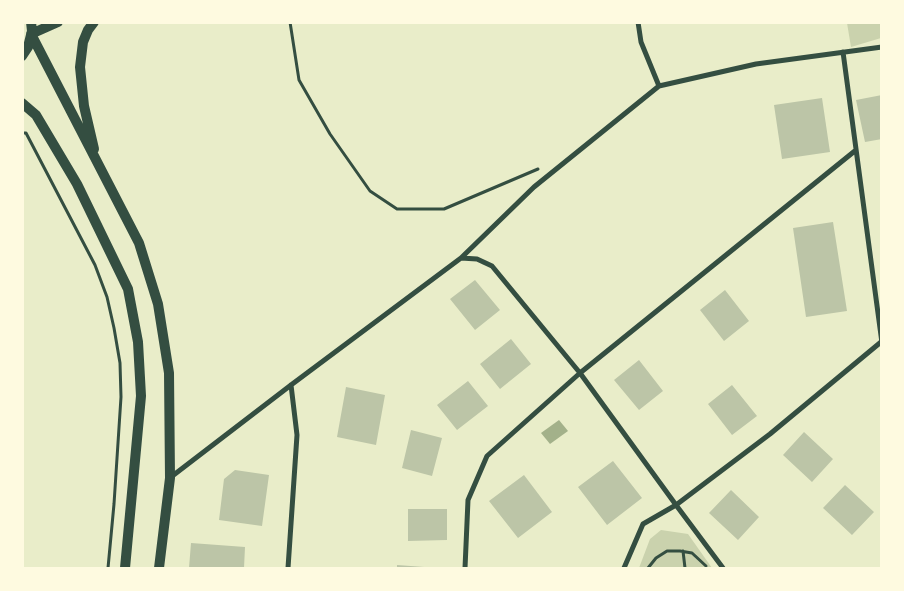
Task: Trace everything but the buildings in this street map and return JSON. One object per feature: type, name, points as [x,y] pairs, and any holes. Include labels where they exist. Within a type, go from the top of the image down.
[{"type":"main road","points":[[22,56],[28,47],[31,22]]},
{"type":"main road","points":[[31,34],[58,22]]},
{"type":"main road","points":[[94,22],[83,42],[80,67],[84,106],[98,164]]},
{"type":"main road","points":[[31,34],[139,243],[158,304],[170,373],[170,478],[159,568]]},
{"type":"main road","points":[[22,102],[36,115],[77,184],[128,288],[138,342],[141,396],[125,568]]},
{"type":"street","points":[[638,22],[641,42],[659,86]]},
{"type":"street","points":[[170,478],[461,258],[534,187],[659,86],[756,64],[882,47]]},
{"type":"street","points":[[624,568],[643,524],[676,504],[770,434],[882,343],[843,52]]},
{"type":"street","points":[[465,568],[468,500],[488,456],[580,374],[856,150]]},
{"type":"street","points":[[461,258],[477,259],[492,266],[580,374],[722,568]]},
{"type":"street","points":[[288,568],[297,435],[292,384]]},
{"type":"path","points":[[290,22],[299,80],[330,134],[370,190],[397,209],[444,209],[539,169]]},
{"type":"path","points":[[22,133],[26,133],[95,265],[107,297],[114,328],[120,363],[121,397],[108,568]]},
{"type":"path","points":[[648,568],[656,558],[667,551],[692,553],[708,568]]},
{"type":"path","points":[[683,551],[685,568]]},
{"type":"shaded area","points":[[847,23],[881,23],[881,38],[851,47]]},
{"type":"shaded area","points":[[559,420],[568,431],[550,444],[541,433]]},
{"type":"shaded area","points":[[661,530],[688,534],[712,568],[639,568],[650,539]]}]
